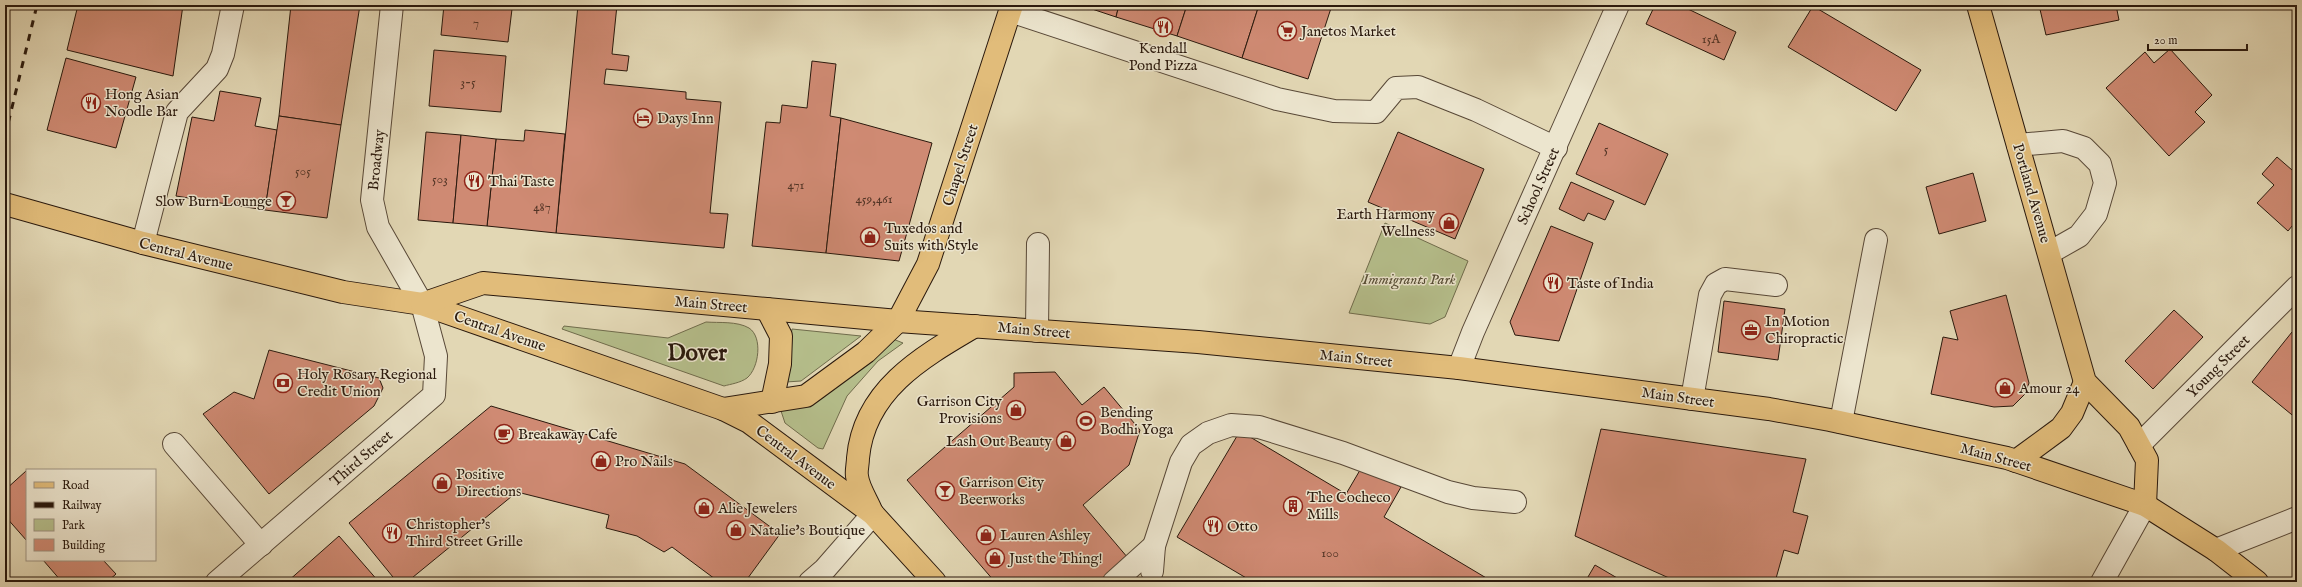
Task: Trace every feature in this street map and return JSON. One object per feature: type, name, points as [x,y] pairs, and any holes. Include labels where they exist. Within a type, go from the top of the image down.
[{"type":"main road","name":"Portland Avenue","points":[[1978,5],[2085,382],[2129,427],[2147,460],[2145,505]]},
{"type":"main road","name":"Chapel Street","points":[[723,409],[806,396],[866,352],[898,321],[928,264],[1011,8]]},
{"type":"main road","name":"Central Avenue","points":[[5,204],[143,243],[343,292],[422,304],[723,409],[749,422],[873,514],[935,582]]},
{"type":"main road","name":"Main Street","points":[[422,304],[483,283],[898,321],[1190,341],[1459,368],[1769,409],[1841,422],[2016,461],[2145,505],[2216,550],[2257,582]]},
{"type":"main road","points":[[767,309],[781,336],[780,364],[772,402]]},
{"type":"main road","points":[[873,514],[857,477],[860,442],[873,408],[891,385],[913,366],[933,351],[975,326]]},
{"type":"main road","points":[[2016,461],[2061,428],[2072,413],[2085,382]]},
{"type":"street","points":[[143,243],[177,112],[217,69],[223,54],[233,5]]},
{"type":"street","name":"Broadway","points":[[392,5],[372,200],[378,227],[422,304]]},
{"type":"street","name":"School Street","points":[[1459,368],[1473,332],[1556,148],[1618,5]]},
{"type":"street","points":[[1011,8],[1277,99],[1334,111],[1376,112],[1396,88],[1418,87],[1476,110],[1556,148]]},
{"type":"street","points":[[2018,145],[2063,141],[2084,148],[2100,164],[2105,183],[2096,214],[2078,236],[2049,253]]},
{"type":"street","points":[[1841,422],[1876,240]]},
{"type":"street","points":[[1037,331],[1038,244]]},
{"type":"street","points":[[1692,399],[1710,295],[1716,284],[1725,279],[1776,285]]},
{"type":"street","name":"Young Street","points":[[2139,445],[2297,287]]},
{"type":"street","name":"Third Street","points":[[217,582],[434,395],[436,356],[422,304]]},
{"type":"street","points":[[1152,571],[1154,546],[1181,462],[1191,445],[1208,433],[1231,426],[1259,427],[1343,453],[1448,492],[1473,498],[1515,502]]},
{"type":"street","points":[[174,444],[261,545]]},
{"type":"street","points":[[2102,582],[2145,505]]},
{"type":"street","points":[[810,582],[825,569],[873,514]]},
{"type":"street","points":[[2216,550],[2297,518]]},
{"type":"street","points":[[1114,582],[1154,546]]},
{"type":"green space","name":"Immigrants Park","points":[[1385,223],[1468,261],[1445,317],[1430,324],[1349,313]]},
{"type":"green space","points":[[706,322],[739,324],[749,328],[753,332],[758,345],[758,353],[754,367],[747,378],[724,386],[562,329],[564,326],[668,338]]},
{"type":"green space","points":[[792,329],[861,336],[801,381],[786,382]]},
{"type":"green space","points":[[893,339],[903,343],[878,361],[847,396],[823,449],[818,448],[785,423],[781,411],[783,408]]},
{"type":"building","points":[[78,5],[183,5],[173,76],[67,50]]},
{"type":"building","points":[[291,5],[360,5],[341,125],[279,116]]},
{"type":"building","points":[[444,5],[474,5],[512,9],[508,42],[441,35]]},
{"type":"building","name":"Days Inn","points":[[578,5],[617,5],[612,54],[629,56],[627,71],[606,69],[604,84],[686,92],[686,99],[721,102],[710,213],[728,214],[724,248],[556,233]]},
{"type":"building","points":[[1080,5],[1119,5],[1116,17]]},
{"type":"building","name":"Kendall Pond Pizza","points":[[1119,5],[1187,5],[1177,36],[1116,17]]},
{"type":"building","points":[[1187,5],[1259,5],[1242,58],[1177,36]]},
{"type":"building","name":"Janetos Market","points":[[1259,5],[1332,5],[1308,79],[1242,58]]},
{"type":"building","points":[[1655,5],[1690,5],[1688,9],[1736,32],[1724,60],[1646,24]]},
{"type":"building","points":[[2039,5],[2116,5],[2119,20],[2046,35]]},
{"type":"building","points":[[1813,6],[1921,70],[1896,111],[1788,47]]},
{"type":"building","points":[[2170,49],[2212,95],[2195,112],[2205,122],[2169,156],[2106,88],[2145,52],[2154,63]]},
{"type":"building","points":[[434,50],[506,56],[501,112],[429,106]]},
{"type":"building","name":"Hong Asian Noodle Bar","points":[[66,58],[136,77],[116,148],[47,130]]},
{"type":"building","points":[[812,61],[836,64],[830,116],[841,118],[826,253],[752,246],[766,122],[780,123],[782,105],[807,108]]},
{"type":"building","points":[[220,91],[261,98],[255,126],[277,130],[265,210],[176,196],[192,117],[214,121]]},
{"type":"building","points":[[279,116],[341,125],[327,218],[265,210]]},
{"type":"building","points":[[841,118],[932,143],[899,261],[826,253]]},
{"type":"building","points":[[1599,123],[1668,154],[1645,205],[1576,174]]},
{"type":"building","points":[[525,130],[565,134],[556,233],[487,226],[496,139],[524,141]]},
{"type":"building","points":[[426,132],[461,135],[453,223],[418,220]]},
{"type":"building","points":[[1398,132],[1484,169],[1455,239],[1368,202]]},
{"type":"building","name":"Thai Taste","points":[[461,135],[496,139],[487,226],[453,223]]},
{"type":"building","points":[[2277,157],[2292,170],[2297,164],[2297,220],[2288,231],[2257,203],[2274,185],[2262,174]]},
{"type":"building","points":[[1973,173],[1986,221],[1939,234],[1926,187]]},
{"type":"building","points":[[1571,182],[1614,201],[1605,220],[1588,213],[1584,221],[1559,209]]},
{"type":"building","name":"Taste of India","points":[[1551,226],[1593,243],[1559,341],[1515,335],[1510,322]]},
{"type":"building","points":[[2006,295],[2029,383],[2025,394],[2013,406],[1994,407],[1931,394],[1943,337],[1958,340],[1950,311]]},
{"type":"building","name":"In Motion Chiropractic","points":[[1724,301],[1785,309],[1778,360],[1718,352]]},
{"type":"building","points":[[2174,310],[2203,337],[2153,389],[2125,361]]},
{"type":"building","points":[[2292,332],[2297,336],[2297,419],[2252,382]]},
{"type":"building","points":[[269,350],[379,378],[383,388],[374,406],[269,494],[203,414],[234,392],[254,399]]},
{"type":"building","points":[[1055,372],[1082,405],[1104,387],[1140,430],[1129,465],[1083,505],[1128,558],[1100,582],[995,582],[907,480],[1014,387],[1014,373]]},
{"type":"building","points":[[491,406],[685,464],[780,534],[745,582],[719,582],[672,547],[664,552],[637,536],[606,528],[609,515],[517,492],[407,582],[397,582],[349,523]]},
{"type":"building","points":[[1601,429],[1806,459],[1793,512],[1808,516],[1798,554],[1784,550],[1775,582],[1678,582],[1575,536]]},
{"type":"building","name":"The Cocheco Mills","points":[[1240,431],[1346,494],[1363,465],[1401,487],[1384,517],[1493,582],[1253,582],[1177,537]]},
{"type":"building","points":[[26,471],[26,540],[5,516],[5,490]]},
{"type":"building","points":[[339,536],[379,582],[287,582]]},
{"type":"building","points":[[44,561],[104,561],[116,574],[107,582],[62,582]]},
{"type":"building","points":[[1595,565],[1624,582],[1585,582]]},
{"type":"railway","points":[[5,136],[37,5]]},
{"type":"place","name":"Kendall Pond Pizza","points":[[1163,27]]},
{"type":"place","name":"Janetos Market","points":[[1287,31]]},
{"type":"place","name":"Hong Asian Noodle Bar","points":[[91,103]]},
{"type":"place","name":"Days Inn","points":[[643,118]]},
{"type":"place","name":"Thai Taste","points":[[474,181]]},
{"type":"place","name":"Slow Burn Lounge","points":[[286,201]]},
{"type":"place","name":"Earth Harmony Wellness","points":[[1449,223]]},
{"type":"place","name":"Tuxedos and Suits with Style","points":[[870,237]]},
{"type":"place","name":"Taste of India","points":[[1553,283]]},
{"type":"place","name":"In Motion Chiropractic","points":[[1751,330]]},
{"type":"place","name":"Holy Rosary Regional Credit Union","points":[[283,383]]},
{"type":"place","name":"Amour 24","points":[[2005,388]]},
{"type":"place","name":"Garrison City Provisions","points":[[1016,410]]},
{"type":"place","name":"Bending Bodhi Yoga","points":[[1086,421]]},
{"type":"place","name":"Breakaway Cafe","points":[[504,434]]},
{"type":"place","name":"Lash Out Beauty","points":[[1066,441]]},
{"type":"place","name":"Pro Nails","points":[[601,461]]},
{"type":"place","name":"Positive Directions","points":[[442,483]]},
{"type":"place","name":"Garrison City Beerworks","points":[[945,491]]},
{"type":"place","name":"The Cocheco Mills","points":[[1293,506]]},
{"type":"place","name":"Alie Jewelers","points":[[704,508]]},
{"type":"place","name":"Otto","points":[[1213,526]]},
{"type":"place","name":"Natalie's Boutique","points":[[736,530]]},
{"type":"place","name":"Christopher's Third Street Grille","points":[[392,533]]},
{"type":"place","name":"Lauren Ashley","points":[[986,535]]},
{"type":"place","name":"Just the Thing!","points":[[995,558]]},
{"type":"district","name":"Dover","points":[[697,352]]}]
